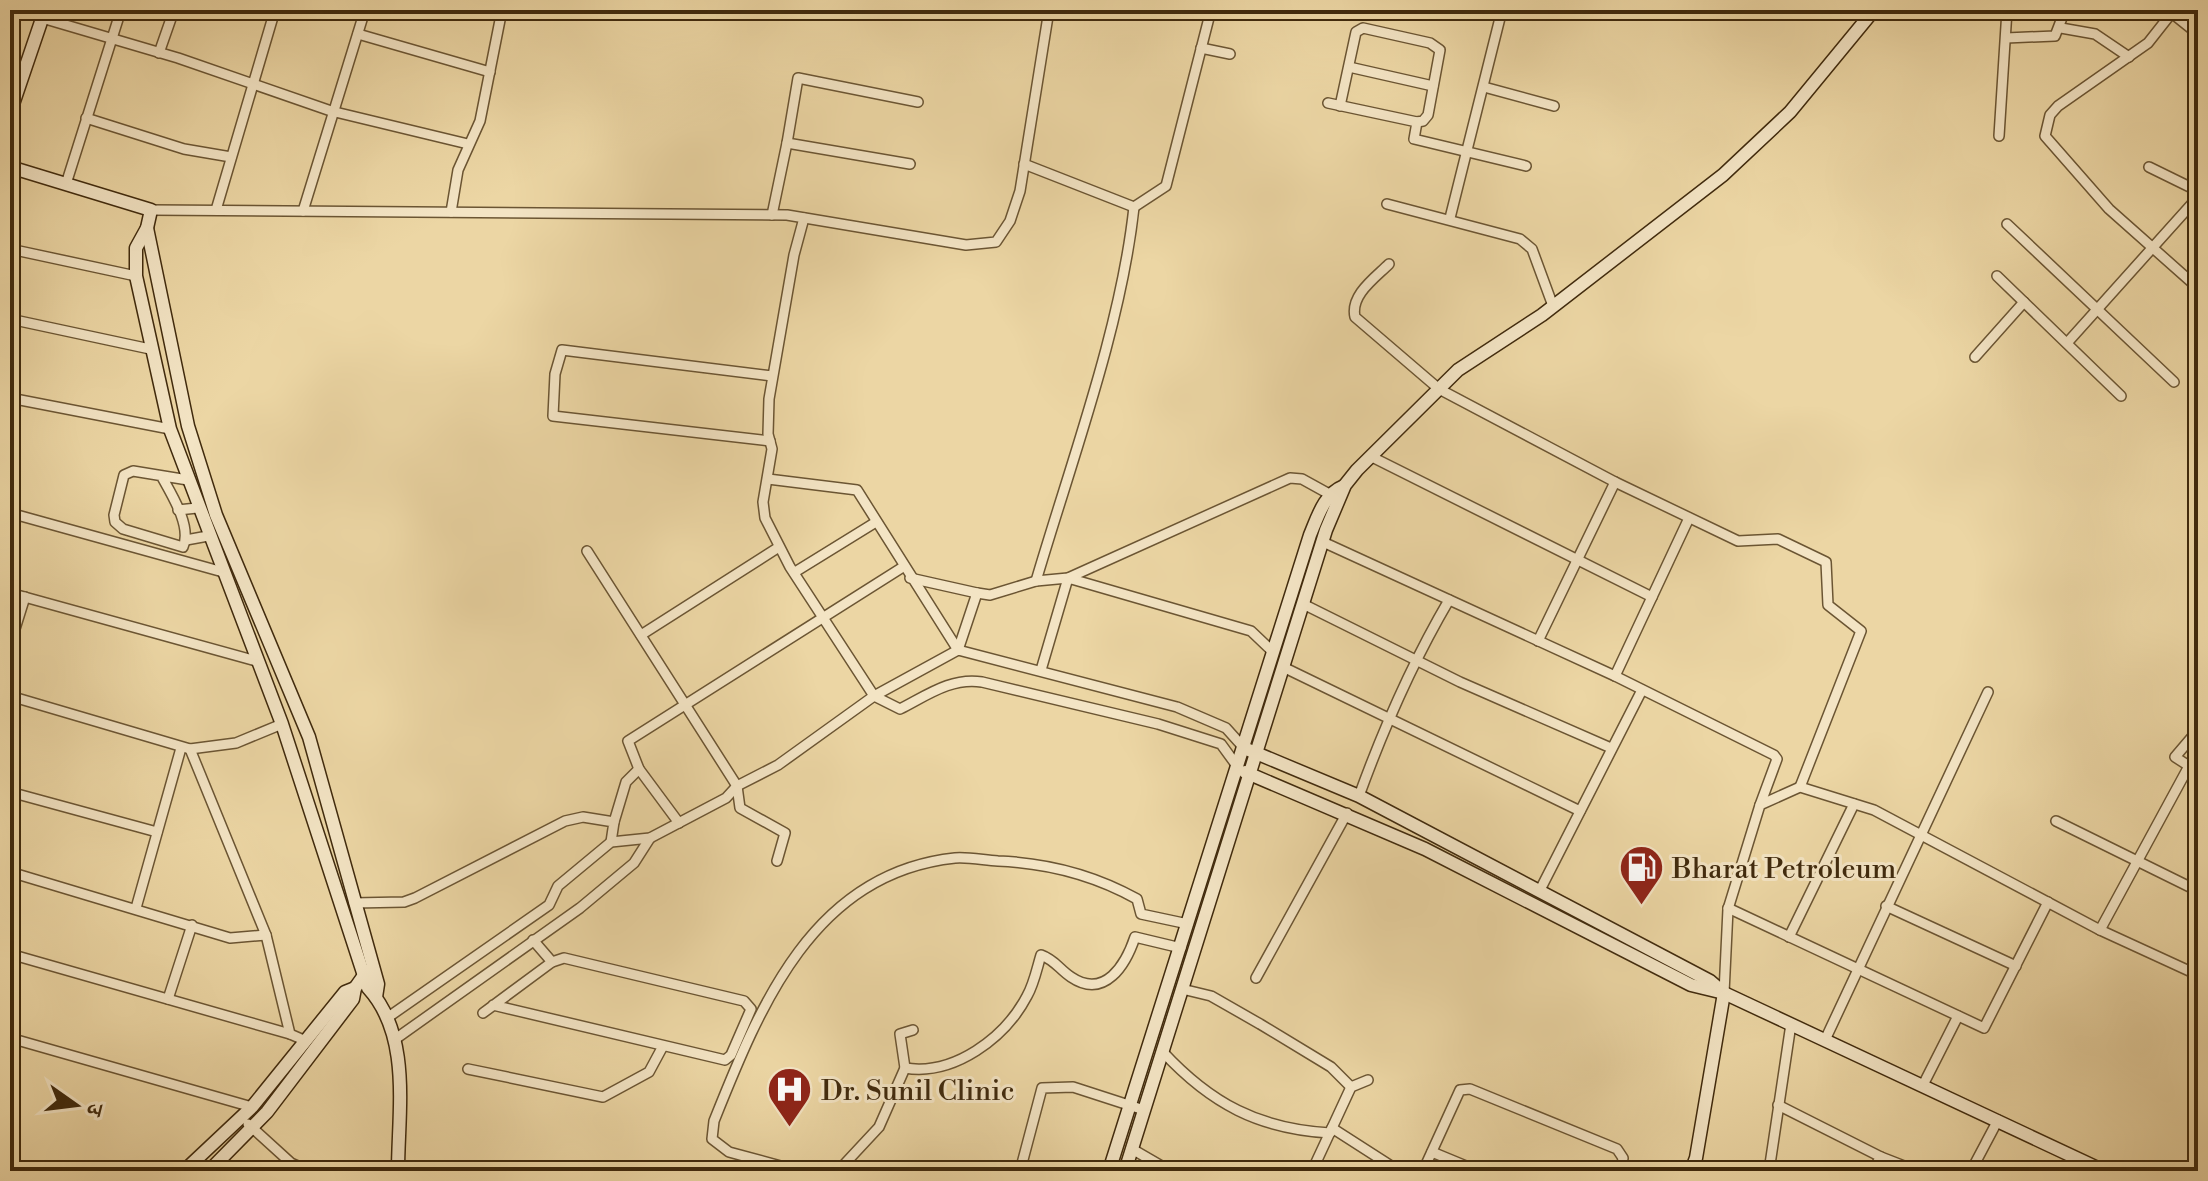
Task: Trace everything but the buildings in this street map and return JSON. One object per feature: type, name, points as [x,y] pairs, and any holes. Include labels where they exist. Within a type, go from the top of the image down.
[{"type":"street","points":[[66,184],[109,39],[121,10]]},
{"type":"street","points":[[159,53],[174,10]]},
{"type":"street","points":[[216,210],[275,10]]},
{"type":"street","points":[[303,211],[331,111],[365,10]]},
{"type":"street","points":[[451,212],[458,170],[480,121],[502,10]]},
{"type":"street","points":[[10,167],[151,210],[772,215],[966,245],[996,242],[1013,211],[1024,164],[1049,10]]},
{"type":"street","points":[[1036,581],[1117,304],[1134,207],[1166,186],[1211,10]]},
{"type":"street","points":[[1450,218],[1502,10]]},
{"type":"street","points":[[1125,1171],[1132,1149],[1138,1108],[1188,924],[1321,507],[1334,498],[1458,370],[1553,306],[1681,210],[1746,154],[1790,112],[1874,10]]},
{"type":"street","points":[[1999,136],[2007,10]]},
{"type":"street","points":[[2006,38],[2052,36],[2061,28],[2065,10]]},
{"type":"street","points":[[2198,34],[2171,11],[2148,43],[2058,106],[2050,115],[2045,136],[2109,209],[2198,288]]},
{"type":"street","points":[[10,113],[16,77],[44,14],[109,39],[303,99],[331,111],[468,144]]},
{"type":"street","points":[[1328,103],[1340,106],[1417,122],[1426,119],[1440,55],[1437,47],[1363,28],[1356,32],[1340,106]]},
{"type":"street","points":[[2061,28],[2095,34],[2129,57]]},
{"type":"street","points":[[358,34],[490,72]]},
{"type":"street","points":[[1201,48],[1230,54]]},
{"type":"street","points":[[1349,67],[1433,86]]},
{"type":"street","points":[[772,215],[798,78],[918,102]]},
{"type":"street","points":[[1484,87],[1554,106]]},
{"type":"street","points":[[86,118],[184,149],[231,157]]},
{"type":"street","points":[[1417,122],[1414,139],[1526,166]]},
{"type":"street","points":[[787,143],[910,164]]},
{"type":"street","points":[[1024,164],[1134,207]]},
{"type":"street","points":[[2067,343],[2198,194],[2149,167]]},
{"type":"street","points":[[1387,204],[1450,218],[1520,239],[1532,249],[1553,306]]},
{"type":"street","points":[[151,210],[147,228],[136,248],[136,276],[170,429],[197,508],[282,724],[368,970],[378,984],[376,997],[394,1040],[400,1092],[398,1171]]},
{"type":"street","points":[[804,218],[772,376],[768,479],[763,502],[765,518],[779,547],[874,696],[900,709],[945,686],[970,680],[1158,724],[1221,744],[1237,766],[1249,775],[1347,813],[1534,903],[1691,985],[1724,993],[2104,1171]]},
{"type":"street","points":[[2007,224],[2174,382]]},
{"type":"street","points":[[147,228],[188,426],[216,515],[309,737],[354,903],[368,970],[355,988],[353,999],[209,1171]]},
{"type":"street","points":[[10,249],[136,276]]},
{"type":"street","points":[[1389,264],[1358,297],[1353,307],[1355,317],[1439,389],[1615,482],[1738,541],[1778,539],[1826,562],[1828,605],[1861,631],[1800,787]]},
{"type":"street","points":[[1997,276],[2121,396]]},
{"type":"street","points":[[1975,357],[2024,302]]},
{"type":"street","points":[[10,319],[150,349]]},
{"type":"street","points":[[770,441],[674,427],[553,416],[562,350],[772,376]]},
{"type":"street","points":[[10,398],[170,429]]},
{"type":"street","points":[[1372,457],[1652,597]]},
{"type":"street","points":[[162,477],[178,510],[186,540],[183,547],[123,529],[115,522],[124,475],[133,471],[188,480]]},
{"type":"street","points":[[768,479],[857,490],[958,650]]},
{"type":"street","points":[[910,578],[990,595],[1036,581],[1068,578],[1278,481],[1302,479],[1334,498]]},
{"type":"street","points":[[1538,641],[1615,482]]},
{"type":"street","points":[[1109,1171],[1162,1051],[1323,542],[1334,498]]},
{"type":"street","points":[[178,510],[197,508]]},
{"type":"street","points":[[10,531],[13,514],[223,572]]},
{"type":"street","points":[[1615,676],[1689,518]]},
{"type":"street","points":[[795,572],[876,522]]},
{"type":"street","points":[[186,540],[208,536]]},
{"type":"street","points":[[1323,542],[1615,676],[1777,759],[1728,908],[1724,993],[1696,1158],[1691,1171]]},
{"type":"street","points":[[641,635],[779,547]]},
{"type":"street","points":[[587,551],[737,786],[742,811],[785,833],[777,861]]},
{"type":"street","points":[[679,823],[639,769],[628,741],[824,614],[903,567]]},
{"type":"street","points":[[1068,578],[1251,631],[1273,652]]},
{"type":"street","points":[[1041,670],[1068,578]]},
{"type":"street","points":[[10,593],[256,661]]},
{"type":"street","points":[[958,650],[977,593]]},
{"type":"street","points":[[10,645],[25,597]]},
{"type":"street","points":[[1359,796],[1387,717],[1414,659],[1449,600]]},
{"type":"street","points":[[1303,604],[1414,659],[1611,748]]},
{"type":"street","points":[[387,1018],[549,905],[558,886],[611,842],[650,838],[726,798],[737,786],[778,765],[874,696],[958,650],[1177,707],[1226,728],[1256,756],[1359,796],[1710,981],[1724,993]]},
{"type":"street","points":[[1283,667],[1580,811]]},
{"type":"street","points":[[1534,903],[1642,690]]},
{"type":"street","points":[[1825,1040],[1988,692]]},
{"type":"street","points":[[10,696],[186,749],[236,743],[282,724]]},
{"type":"street","points":[[2100,930],[2167,800],[2194,769],[2175,757],[2198,730]]},
{"type":"street","points":[[136,908],[157,832],[186,749]]},
{"type":"street","points":[[186,749],[266,935],[290,1034]]},
{"type":"street","points":[[611,842],[626,782],[639,769]]},
{"type":"street","points":[[1760,805],[1800,787],[1854,804],[1920,834],[2100,930],[2198,975]]},
{"type":"street","points":[[10,792],[157,832]]},
{"type":"street","points":[[1789,937],[1854,804]]},
{"type":"street","points":[[1256,978],[1347,813]]},
{"type":"street","points":[[354,903],[404,902],[415,898],[565,821],[583,817],[614,822]]},
{"type":"street","points":[[2056,821],[2198,891]]},
{"type":"street","points":[[394,1040],[560,921],[634,863],[650,838]]},
{"type":"street","points":[[799,1171],[729,1152],[712,1139],[714,1121],[762,1005],[786,967],[809,937],[865,889],[903,871],[956,858],[1021,861],[1044,864],[1117,887],[1137,899],[1141,914],[1188,924]]},
{"type":"street","points":[[10,872],[230,938],[266,935]]},
{"type":"street","points":[[1728,908],[1984,1028],[2048,902]]},
{"type":"street","points":[[549,905],[560,921]]},
{"type":"street","points":[[1886,906],[2016,966]]},
{"type":"street","points":[[168,999],[192,925]]},
{"type":"street","points":[[905,1068],[919,1071],[957,1063],[981,1047],[1011,1020],[1029,994],[1041,955],[1056,960],[1072,978],[1092,984],[1114,977],[1127,962],[1135,937],[1181,948]]},
{"type":"street","points":[[533,940],[552,962]]},
{"type":"street","points":[[10,954],[306,1041]]},
{"type":"street","points":[[483,1013],[493,1005],[552,962],[564,958],[751,1005],[729,1059],[493,1005]]},
{"type":"street","points":[[184,1171],[247,1123],[252,1107],[345,992],[355,988]]},
{"type":"street","points":[[1182,989],[1211,996],[1260,1024],[1331,1067],[1351,1087]]},
{"type":"street","points":[[1923,1085],[1958,1016]]},
{"type":"street","points":[[1769,1171],[1791,1024]]},
{"type":"street","points":[[838,1171],[879,1127],[905,1068],[900,1034],[913,1030]]},
{"type":"street","points":[[10,1038],[252,1107]]},
{"type":"street","points":[[468,1069],[603,1097],[649,1072],[663,1046]]},
{"type":"street","points":[[1162,1051],[1191,1081],[1257,1121],[1285,1129],[1331,1131],[1399,1171]]},
{"type":"street","points":[[1312,1171],[1351,1087],[1368,1080]]},
{"type":"street","points":[[1020,1171],[1042,1088],[1073,1087],[1138,1108]]},
{"type":"street","points":[[1423,1171],[1453,1102],[1460,1090],[1470,1089],[1617,1149],[1623,1158],[1621,1171]]},
{"type":"street","points":[[1778,1105],[1881,1157],[1917,1171]]},
{"type":"street","points":[[1971,1171],[1998,1120]]},
{"type":"street","points":[[247,1123],[291,1163],[304,1170]]},
{"type":"street","points":[[1132,1149],[1170,1171]]},
{"type":"street","points":[[1432,1152],[1478,1171]]},
{"type":"street","points":[[1872,1171],[1881,1157]]},
{"type":"place","name":"Bharat Petroleum","points":[[1641,907]]},
{"type":"place","name":"Dr. Sunil Clinic","points":[[790,1129]]}]
